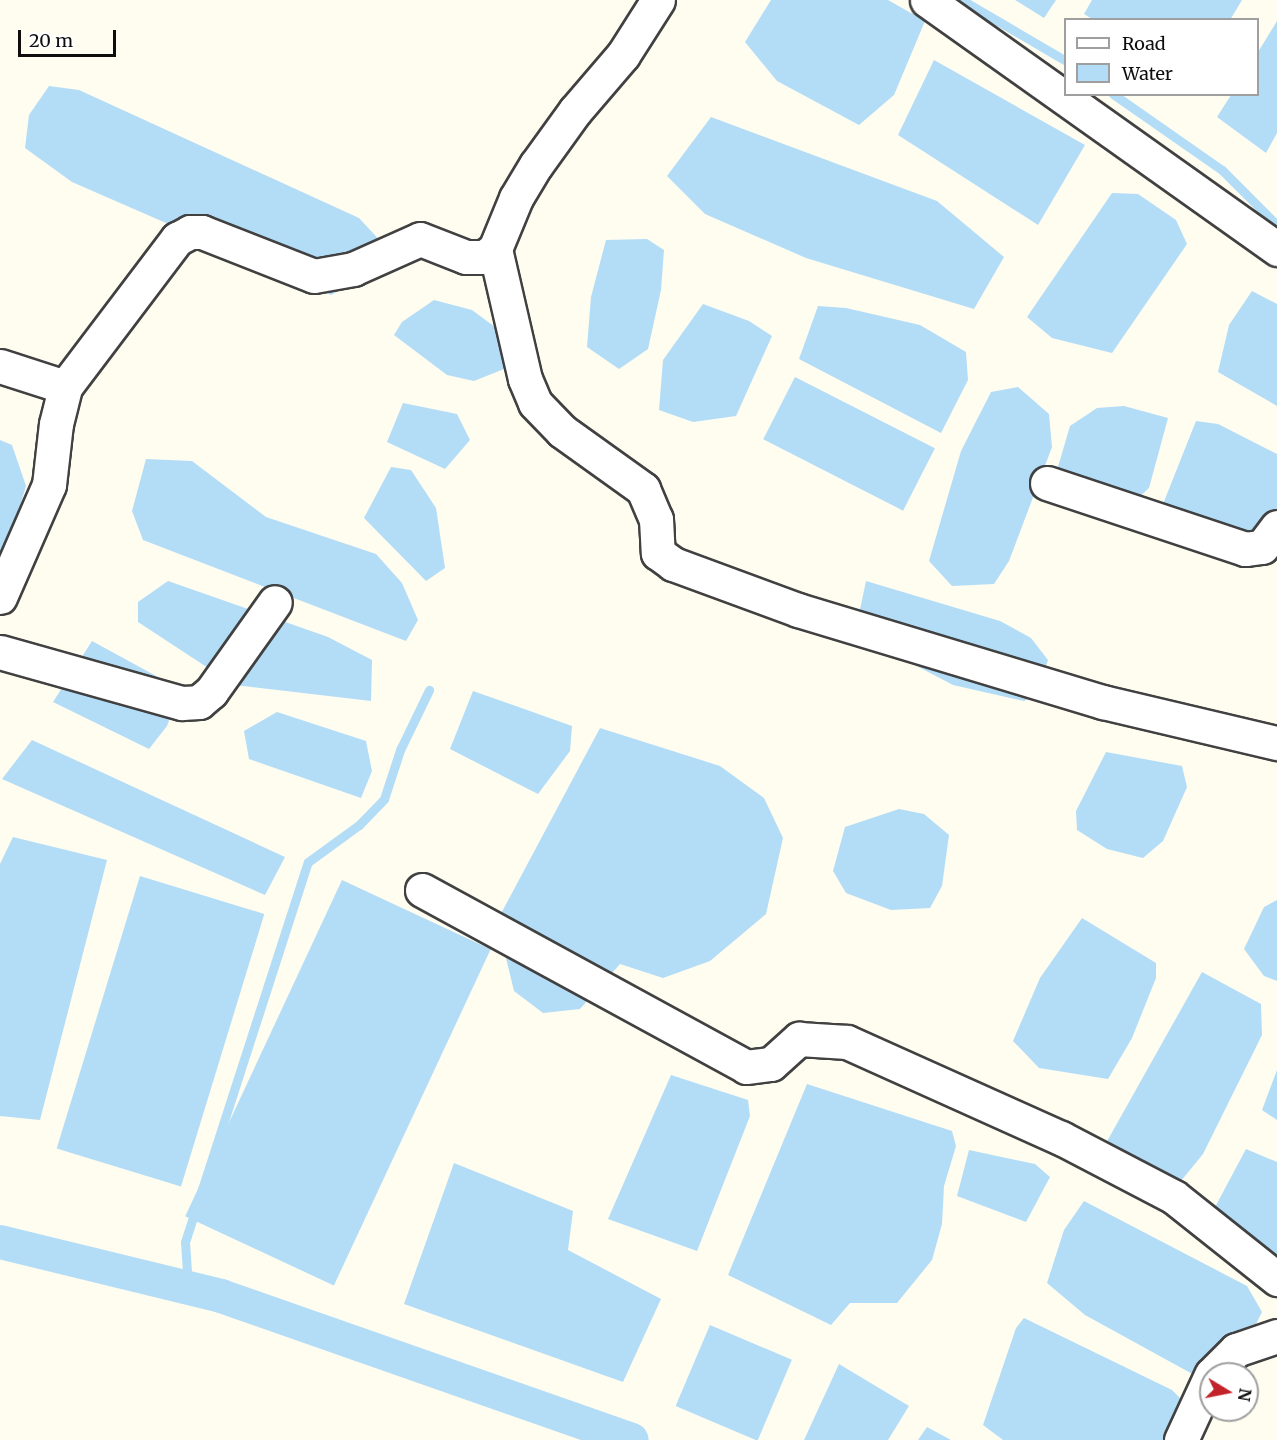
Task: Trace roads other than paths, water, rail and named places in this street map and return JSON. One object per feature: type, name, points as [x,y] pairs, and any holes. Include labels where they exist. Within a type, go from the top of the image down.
[{"type":"street","points":[[0,597],[49,485],[56,424],[65,387],[168,250],[190,232],[202,232],[314,276],[333,275],[420,239],[466,257],[484,257],[495,249],[516,198],[536,165],[574,111],[622,55],[658,0]]},
{"type":"street","points":[[927,0],[1277,249]]},
{"type":"street","points":[[495,249],[523,369],[535,403],[562,431],[643,489],[656,519],[658,554],[673,564],[798,610],[1103,702],[1277,743]]},
{"type":"street","points":[[0,366],[65,387]]},
{"type":"street","points":[[1047,483],[1245,549],[1262,547],[1277,527]]},
{"type":"street","points":[[0,652],[182,703],[199,702],[211,692],[275,602]]},
{"type":"street","points":[[422,890],[746,1067],[771,1064],[799,1039],[847,1042],[1060,1138],[1174,1197],[1277,1280]]},
{"type":"street","points":[[1224,1362],[1236,1350],[1277,1336]]},
{"type":"street","points":[[1181,1440],[1199,1402]]},
{"type":"water","points":[[771,0],[888,0],[925,21],[894,95],[859,125],[777,81],[745,42]]},
{"type":"water","points":[[1015,0],[1056,0],[1044,18]]},
{"type":"water","points":[[1092,0],[1242,0],[1231,18],[1090,18],[1084,14]]},
{"type":"water","points":[[1277,21],[1277,133],[1266,153],[1217,117],[1230,96],[1259,96],[1259,50]]},
{"type":"water","points":[[934,60],[1085,145],[1038,225],[898,135]]},
{"type":"water","points":[[49,86],[79,90],[359,218],[385,246],[379,269],[331,295],[72,182],[25,148],[29,115]]},
{"type":"water","points":[[711,117],[937,201],[1004,257],[974,309],[806,258],[705,214],[667,176]]},
{"type":"water","points":[[1112,193],[1138,194],[1176,220],[1187,244],[1112,353],[1052,338],[1027,317]]},
{"type":"water","points":[[647,239],[664,250],[661,290],[648,349],[619,369],[587,347],[591,297],[606,240]]},
{"type":"water","points":[[1252,291],[1277,304],[1277,406],[1218,372],[1229,325]]},
{"type":"water","points":[[434,300],[472,310],[510,338],[504,369],[474,381],[447,375],[394,335],[402,322]]},
{"type":"water","points":[[703,304],[749,321],[772,336],[736,416],[693,422],[659,410],[663,360]]},
{"type":"water","points":[[818,306],[846,308],[920,325],[966,352],[968,380],[941,433],[799,359]]},
{"type":"water","points":[[795,377],[935,448],[903,511],[763,439]]},
{"type":"water","points":[[1018,387],[1049,414],[1052,447],[1009,561],[994,584],[952,586],[929,561],[961,451],[991,392]]},
{"type":"water","points":[[403,403],[457,414],[470,440],[445,469],[387,442]]},
{"type":"water","points":[[1124,406],[1168,418],[1149,488],[1122,513],[1055,477],[1070,426],[1097,408]]},
{"type":"water","points":[[1196,421],[1218,424],[1277,454],[1277,520],[1250,558],[1179,526],[1163,504]]},
{"type":"water","points":[[0,440],[12,445],[26,486],[0,573]]},
{"type":"water","points":[[146,459],[192,461],[266,517],[376,554],[402,583],[418,620],[406,641],[143,540],[132,511]]},
{"type":"water","points":[[391,467],[411,470],[436,508],[445,568],[426,581],[364,518]]},
{"type":"water","points":[[168,581],[328,637],[372,660],[371,701],[234,685],[138,622],[138,602]]},
{"type":"water","points":[[866,581],[1000,621],[1031,638],[1048,660],[1037,694],[1024,701],[953,685],[873,643],[858,619]]},
{"type":"water","points":[[92,641],[180,689],[167,726],[149,749],[53,702]]},
{"type":"water","points":[[473,691],[572,726],[570,751],[538,794],[450,749]]},
{"type":"water","points":[[277,712],[366,741],[372,771],[361,798],[249,759],[244,731]]},
{"type":"water","points":[[600,728],[720,766],[764,798],[783,838],[766,914],[710,961],[663,978],[620,964],[580,1009],[543,1013],[514,991],[497,921]]},
{"type":"water","points":[[32,740],[285,857],[265,895],[2,779]]},
{"type":"water","points":[[1106,752],[1182,766],[1187,787],[1163,841],[1143,858],[1107,849],[1077,830],[1076,811]]},
{"type":"water","points":[[899,809],[924,814],[949,835],[942,886],[930,908],[891,910],[846,893],[833,871],[845,827]]},
{"type":"water","points":[[13,837],[107,860],[40,1120],[0,1116],[0,864]]},
{"type":"water","points":[[140,876],[264,914],[181,1187],[57,1149]]},
{"type":"water","points":[[342,880],[491,949],[334,1286],[185,1216]]},
{"type":"water","points":[[1277,900],[1277,981],[1264,976],[1244,949],[1264,907]]},
{"type":"water","points":[[1082,918],[1156,963],[1156,978],[1132,1038],[1108,1079],[1039,1068],[1013,1041],[1040,978]]},
{"type":"water","points":[[1202,972],[1261,1004],[1262,1035],[1203,1154],[1176,1187],[1101,1152]]},
{"type":"water","points":[[1277,1070],[1277,1120],[1262,1110]]},
{"type":"water","points":[[671,1075],[748,1100],[750,1116],[697,1251],[608,1219]]},
{"type":"water","points":[[807,1084],[952,1131],[956,1146],[944,1186],[942,1224],[932,1260],[897,1303],[850,1303],[831,1325],[728,1275]]},
{"type":"water","points":[[1246,1149],[1277,1162],[1277,1256],[1264,1251],[1214,1209]]},
{"type":"water","points":[[969,1150],[1035,1164],[1050,1177],[1026,1222],[957,1196]]},
{"type":"water","points":[[454,1163],[573,1211],[568,1250],[661,1299],[623,1382],[404,1304]]},
{"type":"water","points":[[1084,1201],[1247,1286],[1262,1312],[1240,1356],[1232,1362],[1199,1362],[1199,1378],[1085,1315],[1047,1283],[1064,1230]]},
{"type":"water","points":[[1024,1318],[1172,1390],[1194,1412],[1188,1440],[1003,1440],[983,1425],[1016,1328]]},
{"type":"water","points":[[710,1325],[792,1360],[758,1440],[676,1406]]},
{"type":"water","points":[[839,1364],[909,1406],[888,1440],[804,1440]]},
{"type":"water","points":[[927,1427],[951,1440],[918,1440]]},
{"type":"waterway","points":[[962,0],[1064,60]]},
{"type":"waterway","points":[[1116,96],[1222,170],[1277,225]]},
{"type":"waterway","points":[[188,1288],[185,1242],[308,862],[359,825],[384,799],[400,750],[429,690]]},
{"type":"waterway","points":[[0,1242],[221,1296],[632,1440]]}]
